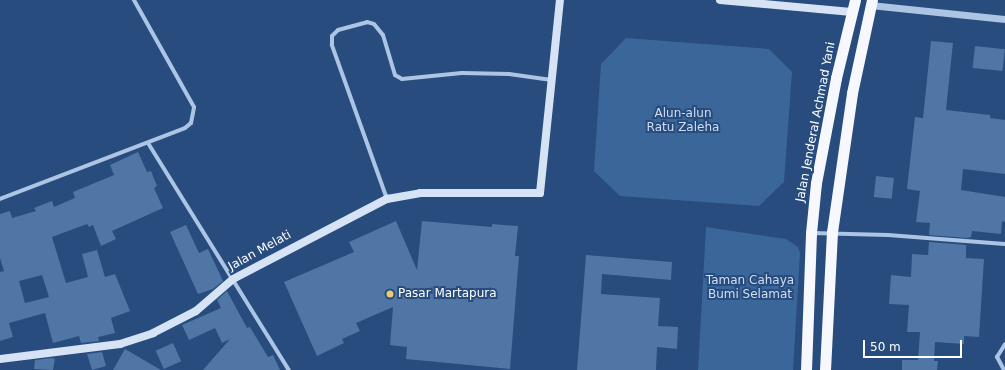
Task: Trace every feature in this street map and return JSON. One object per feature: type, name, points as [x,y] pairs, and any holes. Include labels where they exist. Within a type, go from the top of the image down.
[{"type":"highway","name":"Jalan Jenderal Achmad Yani","points":[[806,370],[811,233],[816,183],[851,12],[855,0]]},
{"type":"highway","points":[[825,370],[832,232],[852,93],[871,2]]},
{"type":"main road","points":[[552,80],[560,0]]},
{"type":"main road","points":[[720,0],[851,12]]},
{"type":"main road","name":"Jalan Melati","points":[[0,359],[120,344],[153,333],[196,311],[232,279],[387,199],[420,193],[540,193],[552,80]]},
{"type":"street","points":[[0,199],[185,128],[194,115],[194,107],[134,0]]},
{"type":"street","points":[[871,2],[1005,19]]},
{"type":"street","points":[[387,199],[332,45],[332,36],[338,30],[367,22],[374,24],[383,35],[395,75],[402,79],[462,73],[509,74],[552,80]]},
{"type":"street","points":[[148,142],[289,370]]},
{"type":"street","points":[[811,233],[832,232],[1005,244]]},
{"type":"street","points":[[1004,370],[998,357],[1005,344]]},
{"type":"green space","name":"Alun-alun Ratu Zaleha","points":[[626,38],[769,49],[792,72],[784,182],[759,206],[620,196],[594,171],[601,64]]},
{"type":"green space","name":"Taman Cahaya Bumi Selamat","points":[[706,227],[786,239],[798,247],[800,253],[793,370],[698,370]]},
{"type":"building","points":[[931,41],[953,43],[946,110],[990,115],[990,118],[1005,120],[1005,174],[963,169],[961,190],[1005,197],[1005,222],[1002,221],[1001,234],[972,231],[971,237],[967,238],[929,235],[930,223],[916,222],[920,191],[907,189],[915,117],[923,118]]},
{"type":"building","points":[[975,46],[1005,49],[1003,71],[973,68]]},
{"type":"building","points":[[138,152],[147,172],[151,171],[157,186],[154,188],[163,208],[112,231],[116,239],[101,246],[93,225],[89,227],[87,224],[52,237],[66,283],[88,277],[82,254],[97,250],[105,277],[115,274],[130,311],[111,318],[115,333],[98,337],[99,341],[81,343],[79,336],[53,343],[45,313],[9,323],[13,337],[0,341],[0,272],[4,271],[0,258],[0,214],[10,211],[12,218],[36,211],[34,208],[52,201],[54,207],[75,198],[73,192],[114,175],[110,165]],"holes":[[[42,275],[49,297],[25,303],[19,281]]]},
{"type":"building","points":[[876,176],[894,178],[892,199],[874,197]]},
{"type":"building","name":"Pasar Martapura","points":[[396,221],[417,270],[422,221],[492,227],[492,224],[518,226],[515,256],[519,256],[510,369],[406,359],[407,347],[390,345],[393,307],[356,323],[360,331],[342,339],[344,343],[317,356],[284,282],[354,252],[349,242]]},
{"type":"building","points":[[186,225],[199,253],[208,249],[223,281],[213,289],[198,294],[170,232]]},
{"type":"building","points":[[929,242],[966,245],[966,258],[984,259],[979,337],[964,336],[964,344],[935,342],[934,361],[938,361],[937,370],[902,370],[902,360],[918,360],[920,332],[907,332],[909,305],[889,304],[891,275],[911,277],[912,254],[928,255]]},
{"type":"building","points":[[586,255],[672,262],[671,280],[602,274],[601,294],[660,298],[658,326],[678,327],[677,349],[657,347],[656,370],[577,370]]},
{"type":"building","points":[[227,291],[247,328],[250,327],[268,357],[273,355],[280,370],[203,370],[230,339],[222,343],[215,328],[189,340],[182,325],[221,308],[217,300]]},
{"type":"building","points":[[173,343],[181,361],[164,369],[156,351]]},
{"type":"building","points":[[125,349],[161,370],[113,370]]},
{"type":"building","points":[[102,352],[106,366],[92,370],[87,354]]},
{"type":"building","points":[[55,359],[53,370],[34,369],[35,360]]},
{"type":"place","name":"Pasar Martapura","points":[[390,294]]}]
